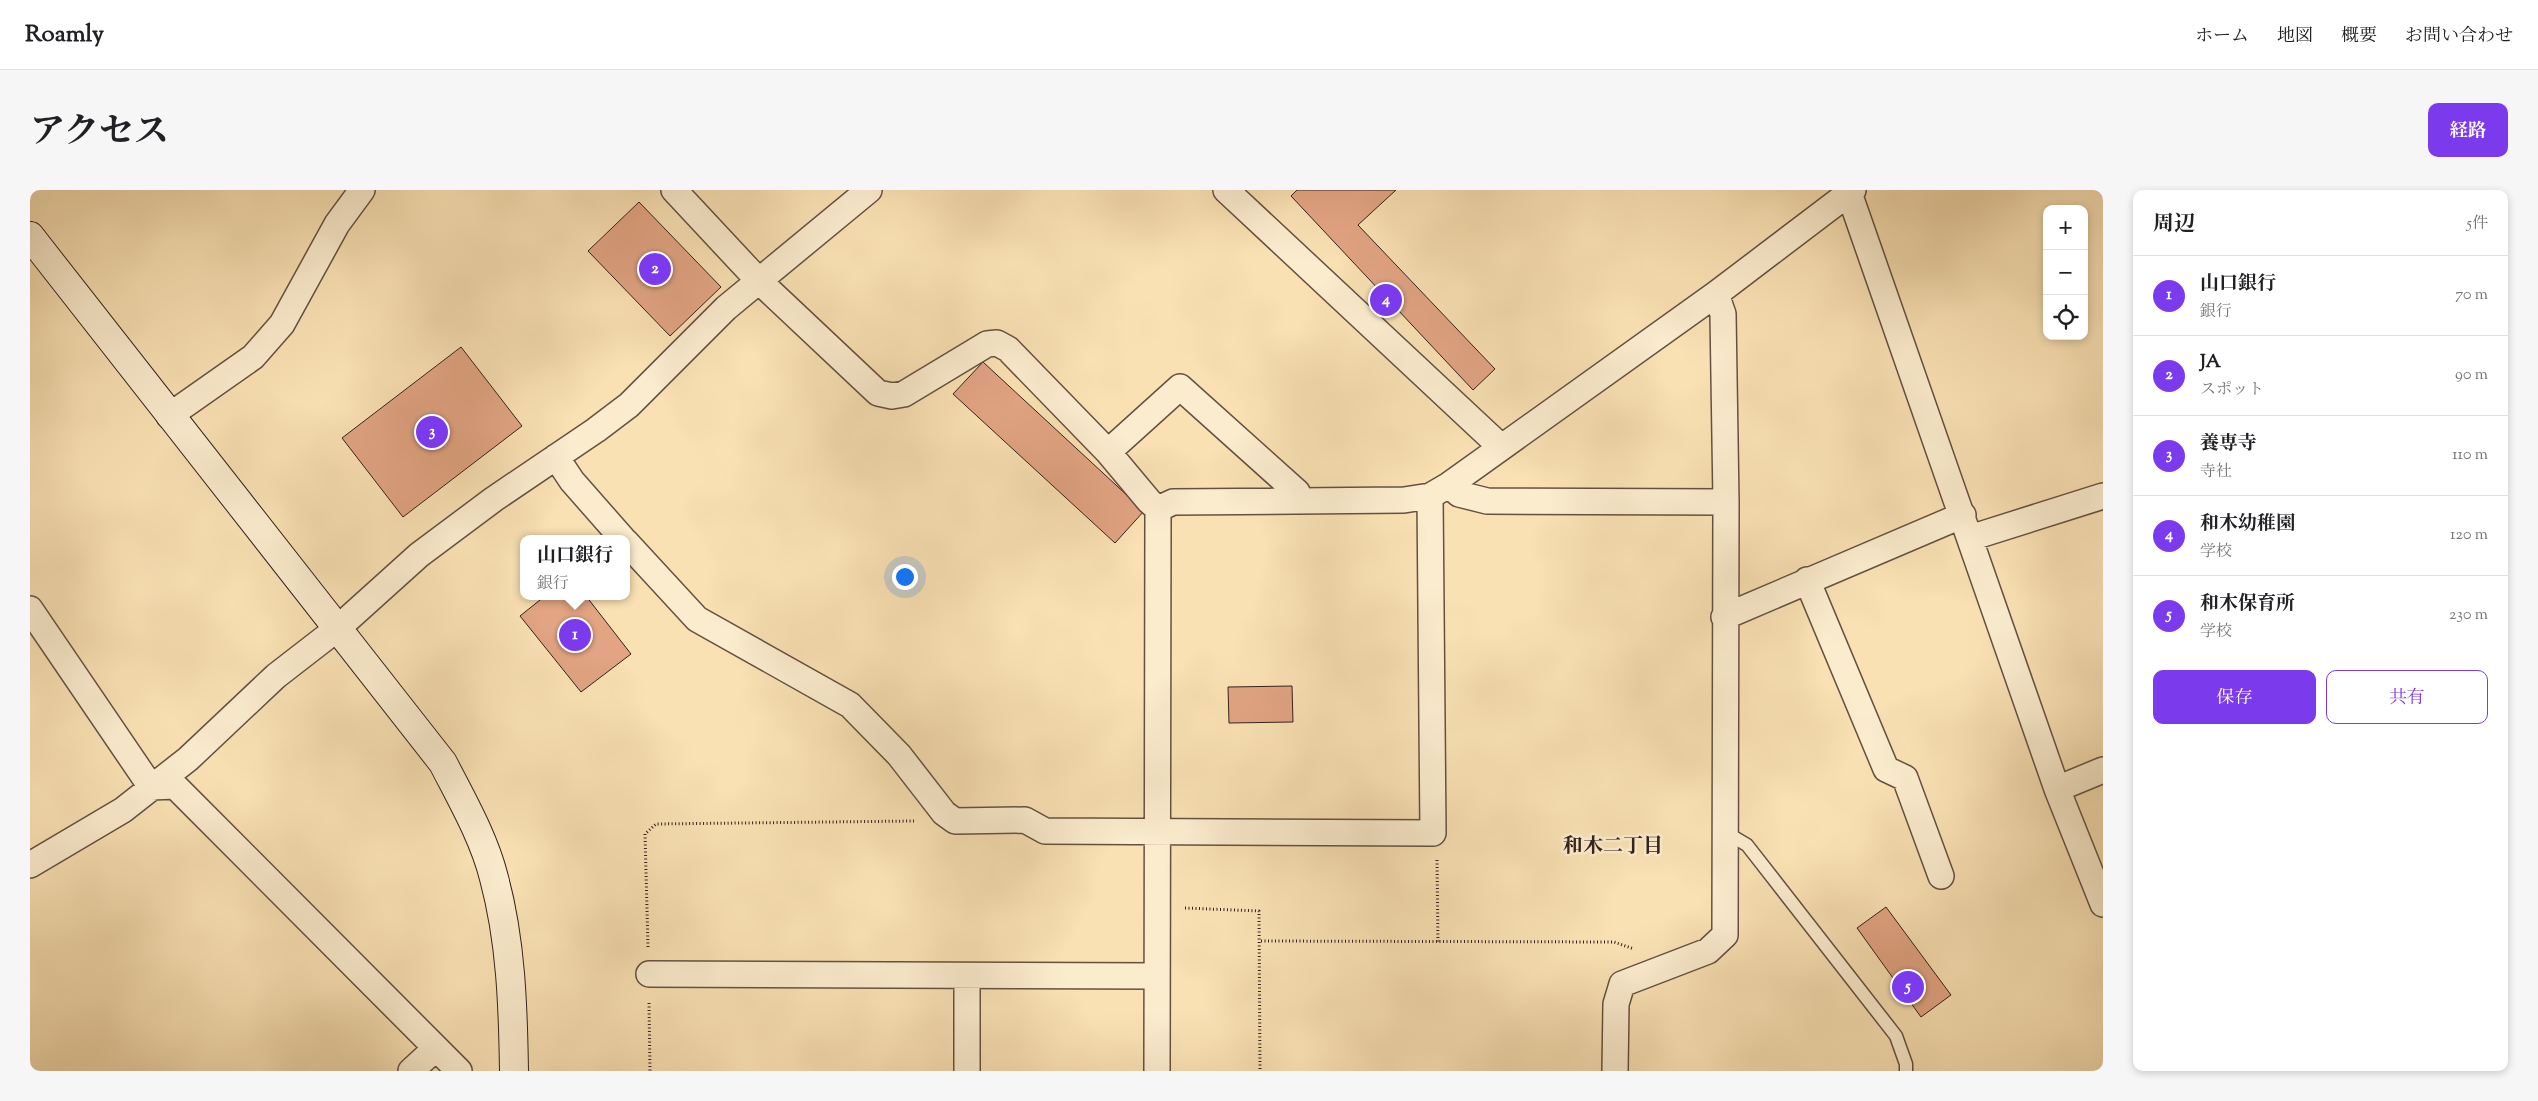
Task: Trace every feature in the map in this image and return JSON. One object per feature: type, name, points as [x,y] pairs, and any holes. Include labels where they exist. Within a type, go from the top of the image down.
[{"type":"street","points":[[169,416],[253,357],[282,324],[337,224],[362,190]]},
{"type":"street","points":[[674,190],[758,280],[878,393],[892,396],[904,394],[987,344],[997,343],[1008,349],[1108,452],[1158,509],[1157,1071]]},
{"type":"street","points":[[30,865],[123,810],[188,759],[276,676],[338,628],[419,555],[494,499],[556,458],[629,405],[726,308],[869,190]]},
{"type":"street","points":[[1226,190],[1502,447]]},
{"type":"street","points":[[1158,509],[1172,502],[1404,500],[1440,490],[1716,294],[1850,191],[2058,788],[2103,904]]},
{"type":"street","points":[[30,236],[169,416],[443,763],[474,824],[494,876],[507,937],[513,996],[514,1071]]},
{"type":"street","points":[[1615,1071],[1616,1004],[1622,984],[1708,951],[1725,935],[1724,617],[1726,502],[1723,314],[1716,294]]},
{"type":"street","points":[[1108,452],[1180,388],[1297,492],[1297,501]]},
{"type":"street","points":[[556,458],[572,481],[619,535]]},
{"type":"street","points":[[1440,490],[1487,501],[1726,502]]},
{"type":"street","points":[[630,546],[697,619],[850,705],[899,754],[944,813],[955,821],[1025,820],[1045,831],[1433,833],[1440,490]]},
{"type":"street","points":[[1970,538],[2103,496]]},
{"type":"street","points":[[1724,617],[1962,515]]},
{"type":"street","points":[[1807,580],[1886,769],[1905,778],[1941,876]]},
{"type":"street","points":[[30,609],[151,787]]},
{"type":"street","points":[[2058,788],[2103,770]]},
{"type":"street","points":[[151,787],[175,786],[459,1071]]},
{"type":"street","points":[[649,974],[1156,976]]},
{"type":"street","points":[[966,1071],[967,976]]},
{"type":"street","points":[[411,1071],[436,1048]]},
{"type":"lane","points":[[1725,832],[1747,845],[1896,1036],[1906,1064],[1906,1071]]},
{"type":"path","points":[[650,1071],[645,834],[656,824],[937,821],[944,813]]},
{"type":"path","points":[[1433,833],[1437,845],[1438,942]]},
{"type":"path","points":[[1157,907],[1259,910],[1261,941],[1260,1071]]},
{"type":"path","points":[[1261,941],[1614,942],[1648,953],[1660,969]]},
{"type":"building","points":[[1297,190],[1396,190],[1358,225],[1495,369],[1473,390],[1291,196]]},
{"type":"building","points":[[639,202],[721,287],[670,336],[588,251]]},
{"type":"building","points":[[461,347],[522,426],[403,517],[342,438]]},
{"type":"building","points":[[983,362],[1144,511],[1115,543],[953,394]]},
{"type":"building","points":[[540,600],[589,600],[631,654],[581,692],[520,616]]},
{"type":"building","points":[[1292,686],[1293,722],[1229,723],[1228,687]]},
{"type":"building","points":[[1886,907],[1951,995],[1921,1017],[1857,928]]},
{"type":"place","name":"JA","points":[[655,269]]},
{"type":"place","name":"和木幼稚園","points":[[1386,300]]},
{"type":"place","name":"養専寺","points":[[432,432]]},
{"type":"place","name":"山口銀行","points":[[575,635]]},
{"type":"place","name":"和木保育所","points":[[1908,987]]},
{"type":"district","name":"和木二丁目","points":[[1613,847]]}]
